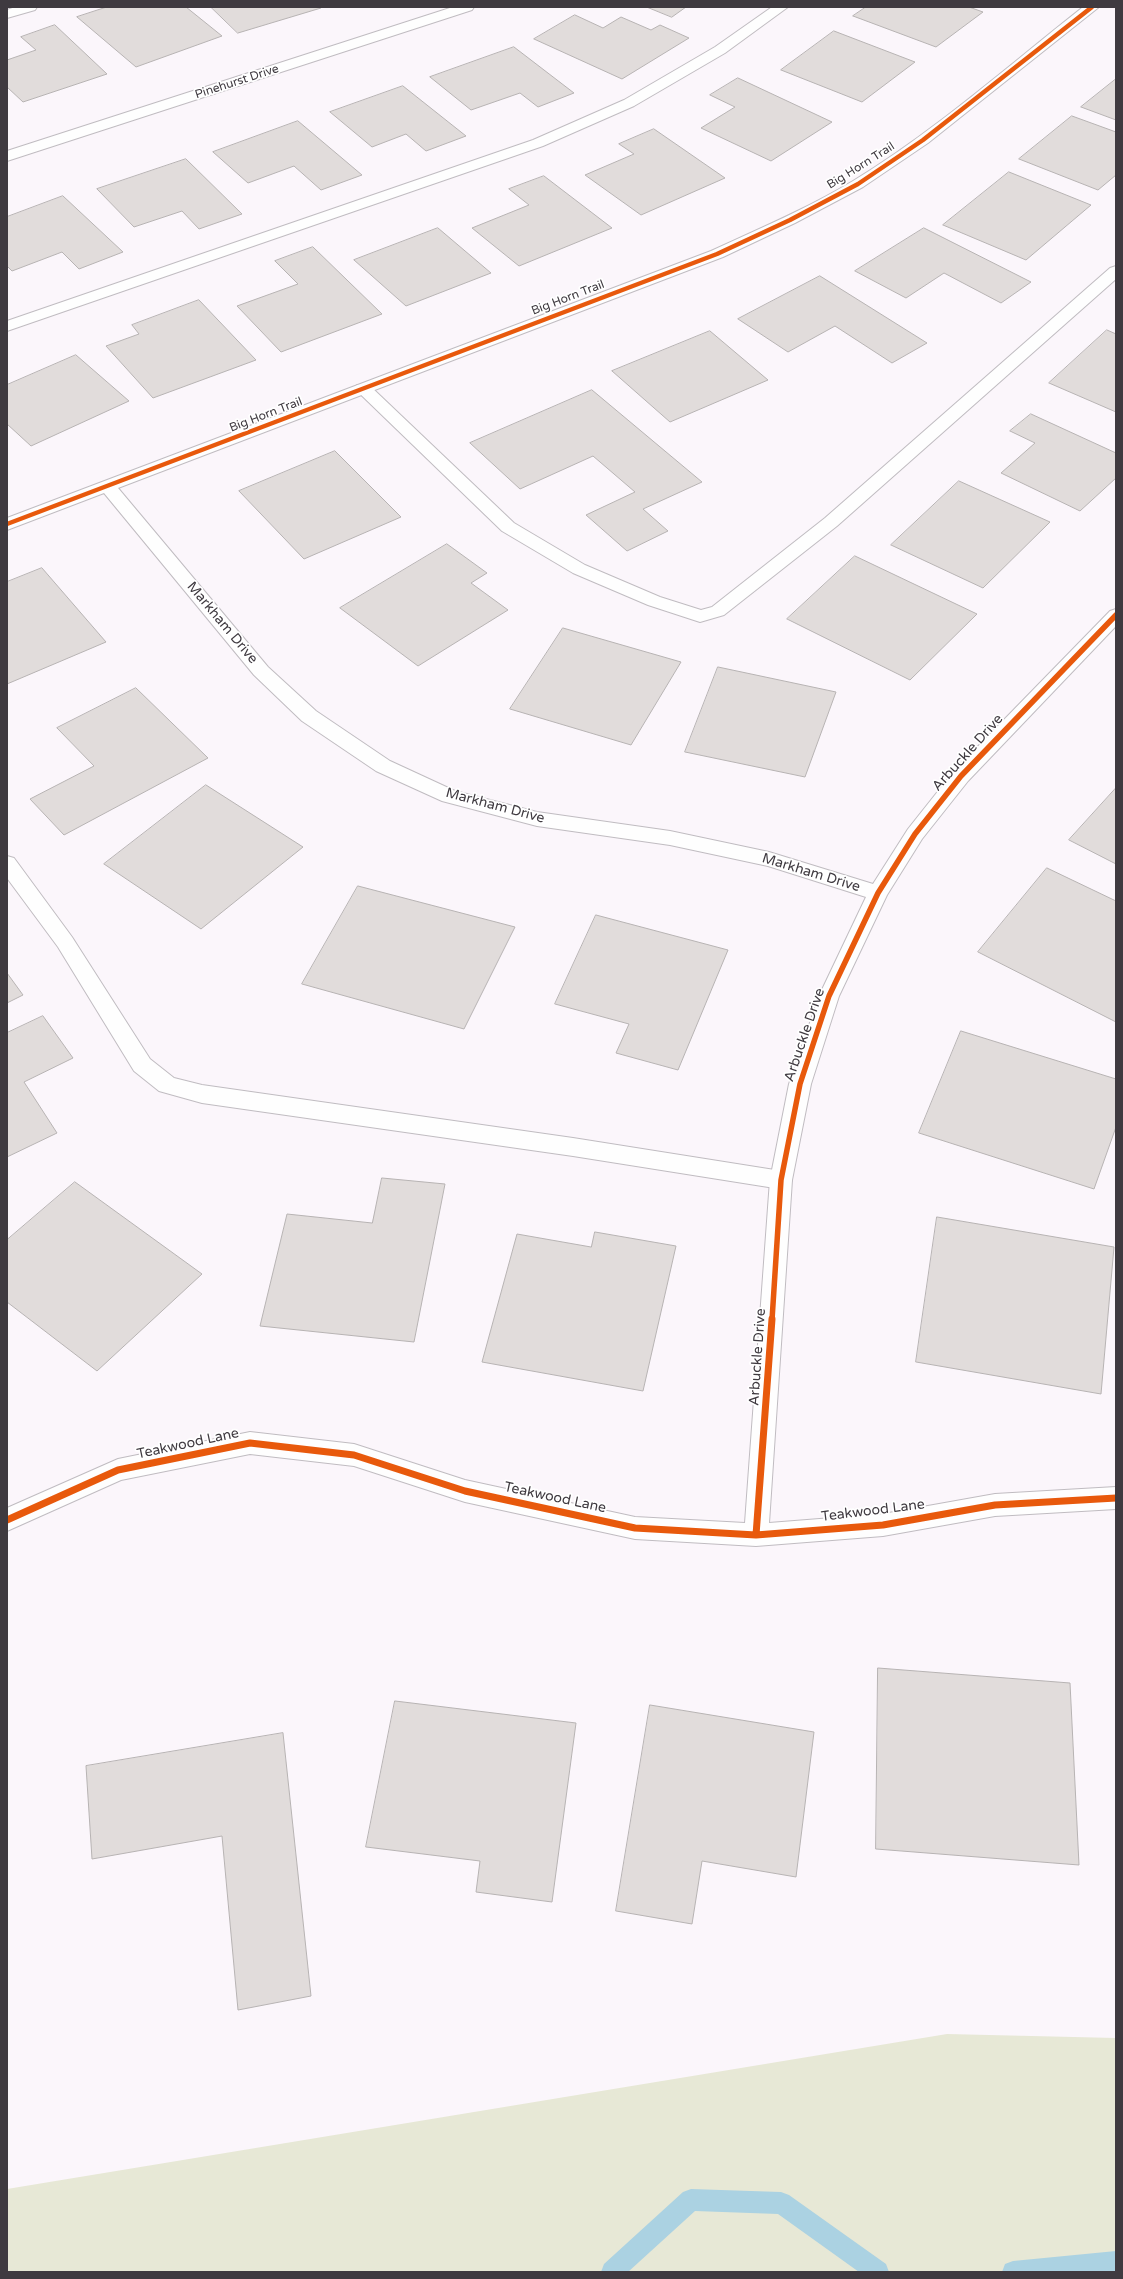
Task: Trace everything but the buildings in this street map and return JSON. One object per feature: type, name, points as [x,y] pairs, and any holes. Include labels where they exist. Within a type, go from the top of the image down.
[{"type":"street","points":[[7,14],[30,7]]},
{"type":"street","name":"Pinehurst Drive","points":[[7,156],[467,7]]},
{"type":"street","points":[[7,326],[538,143],[629,104],[720,50],[780,7]]},
{"type":"street","name":"Big Horn Trail","points":[[7,524],[108,487],[717,254],[790,220],[858,184],[923,140],[1092,7]]},
{"type":"street","points":[[362,389],[508,527],[579,568],[654,601],[700,616],[718,611],[831,522],[1116,271]]},
{"type":"street","name":"Markham Drive","points":[[108,487],[261,671],[309,716],[383,766],[449,796],[537,819],[670,838],[769,859],[878,893]]},
{"type":"street","name":"Arbuckle Drive","points":[[756,1535],[769,1368],[781,1180],[800,1084],[827,1003],[878,893],[915,834],[961,776],[1116,615]]},
{"type":"street","points":[[7,863],[65,942],[142,1065],[167,1085],[202,1094],[573,1147],[781,1180]]},
{"type":"street","name":"Teakwood Lane","points":[[7,1520],[118,1470],[250,1444],[354,1455],[465,1491],[635,1528],[756,1535],[883,1525],[995,1505],[1116,1498]]},
{"type":"green space","points":[[947,2034],[1116,2038],[1116,2272],[7,2272],[7,2189]]},
{"type":"waterway","points":[[612,2272],[691,2200],[781,2203],[878,2272]]},
{"type":"waterway","points":[[1013,2272],[1116,2262]]},
{"type":"cycle path","points":[[7,524],[717,254],[790,220],[858,184],[923,140],[1092,7]]},
{"type":"cycle path","points":[[756,1535],[769,1368],[781,1180],[800,1084],[829,996],[878,893],[915,834],[961,776],[1116,615]]},
{"type":"cycle path","points":[[7,1520],[118,1470],[250,1443],[354,1455],[465,1491],[635,1528],[756,1535],[883,1525],[995,1505],[1116,1498]]}]
